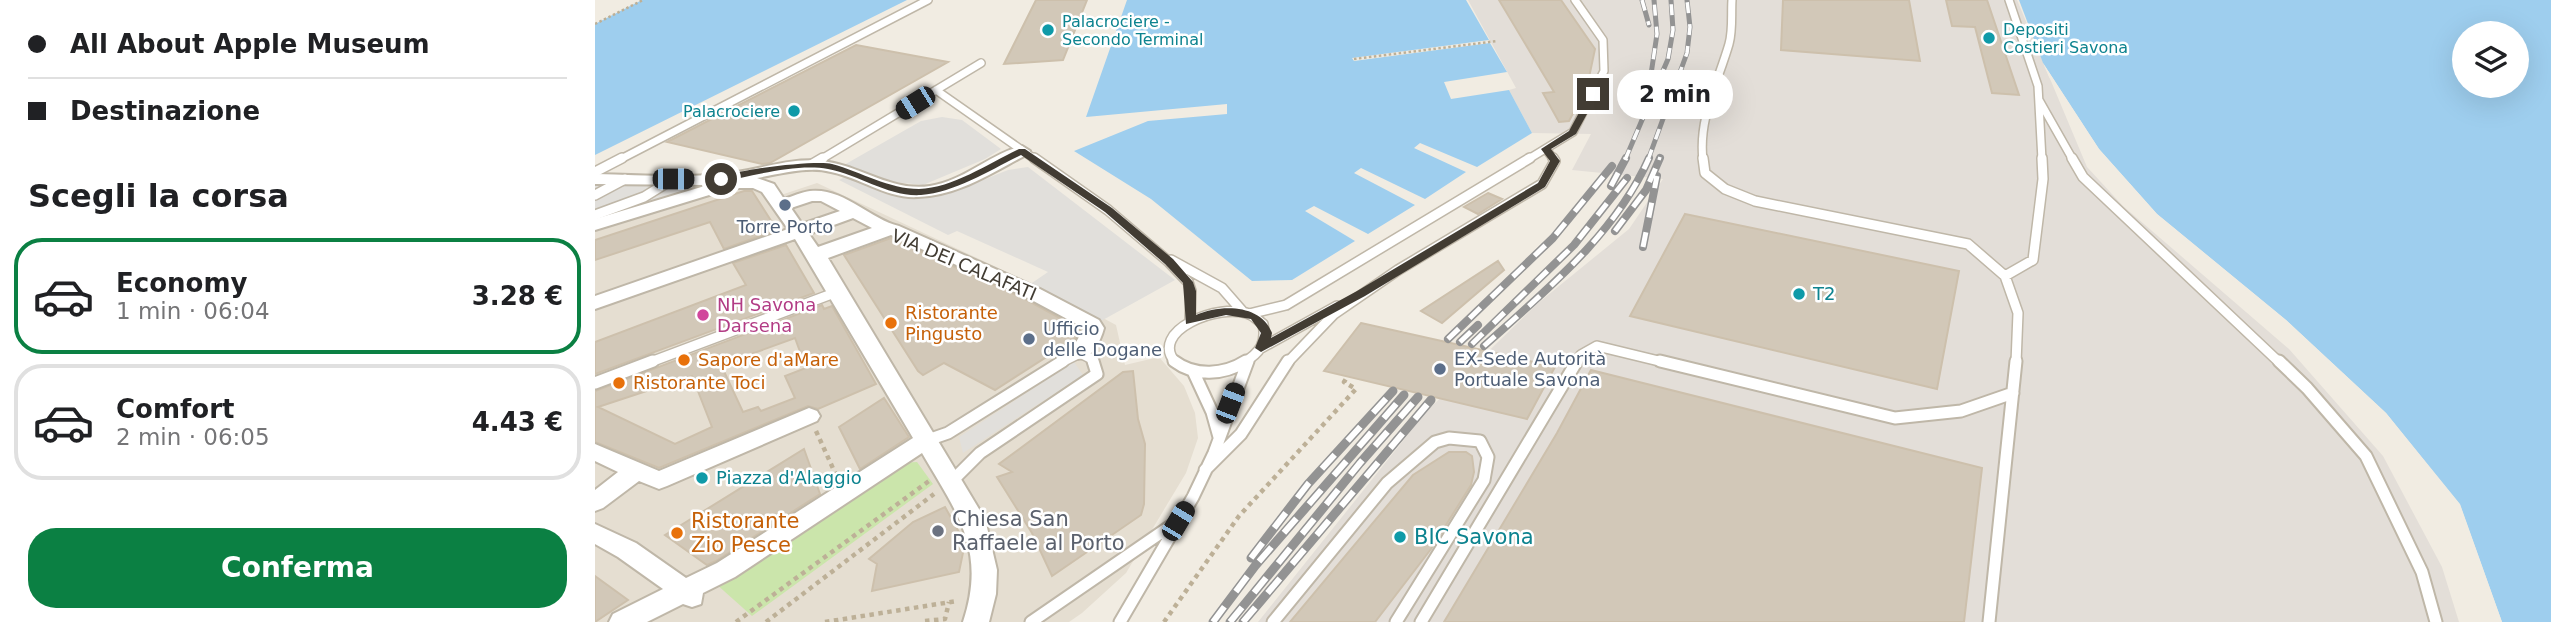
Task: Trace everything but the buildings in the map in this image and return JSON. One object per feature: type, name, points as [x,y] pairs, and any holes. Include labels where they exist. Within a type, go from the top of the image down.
[{"type":"street","points":[[595,179],[721,179],[811,165],[856,173],[902,191],[923,192],[951,185],[1022,151]]},
{"type":"street","points":[[595,225],[723,187],[759,172]]},
{"type":"street","points":[[723,187],[755,183],[768,188],[819,261],[925,441],[948,475],[973,519],[985,558],[985,598],[977,622]]},
{"type":"street","points":[[780,206],[810,196],[824,196],[881,226],[881,231],[825,251],[819,256],[819,261]]},
{"type":"street","points":[[595,303],[856,211]]},
{"type":"street","name":"VIA DEI CALAFATI","points":[[881,231],[893,230],[1033,293],[1092,324],[1094,328],[1091,338],[1080,353]]},
{"type":"street","points":[[595,452],[659,480],[809,416]]},
{"type":"street","points":[[622,622],[654,604],[690,593],[925,441]]},
{"type":"street","points":[[595,502],[636,471]]},
{"type":"street","points":[[595,533],[627,550],[690,593]]},
{"type":"lane","points":[[595,172],[928,0]]},
{"type":"lane","points":[[1546,149],[1555,161],[1542,184],[1361,293],[1261,348],[1248,360],[1220,370],[1193,371],[1173,359],[1170,349],[1177,332],[1190,321],[1217,312],[1246,313],[1286,305],[1573,132],[1604,71],[1604,40],[1575,0]]},
{"type":"lane","points":[[1732,0],[1730,40],[1706,114],[1701,142],[1705,173],[1725,189],[1755,201],[1968,244],[2005,276],[2018,313],[2013,393],[1989,622]]},
{"type":"lane","points":[[2005,276],[2033,260],[2043,180],[2038,86],[2009,0]]},
{"type":"lane","points":[[811,165],[981,63]]},
{"type":"lane","points":[[936,90],[1108,210],[1162,255],[1188,282],[1191,291],[1190,321]]},
{"type":"lane","points":[[2039,100],[2083,177],[2307,388],[2366,456],[2422,572],[2436,622]]},
{"type":"lane","points":[[595,195],[625,179]]},
{"type":"lane","points":[[595,215],[644,197],[673,179]]},
{"type":"lane","points":[[1162,255],[1196,272],[1234,298],[1246,313],[1260,320],[1265,328],[1266,338],[1261,348]]},
{"type":"lane","points":[[595,383],[837,292]]},
{"type":"lane","points":[[1205,470],[1241,434],[1290,358],[1312,333],[1361,293]]},
{"type":"lane","points":[[1422,622],[1581,355],[1597,346],[1895,418],[1961,411],[2013,393]]},
{"type":"lane","points":[[925,441],[948,433],[1080,353],[1092,359],[1097,374],[948,475]]},
{"type":"lane","points":[[1120,622],[1205,470],[1248,360]]},
{"type":"lane","points":[[1193,371],[1212,412],[1219,437]]},
{"type":"lane","points":[[1273,622],[1387,483],[1435,442],[1449,438],[1480,441],[1487,457],[1484,480],[1396,622]]},
{"type":"lane","points":[[1031,622],[1178,521]]},
{"type":"path","points":[[595,24],[643,0]]},
{"type":"path","points":[[1354,59],[1497,41]]},
{"type":"path","points":[[1164,622],[1239,516],[1356,388],[1343,382],[1347,377]]},
{"type":"path","points":[[809,416],[844,493]]},
{"type":"path","points":[[736,622],[948,475]]},
{"type":"path","points":[[766,622],[948,475]]},
{"type":"path","points":[[825,622],[949,602],[945,619],[925,621]]},
{"type":"shaded area","points":[[1468,0],[2017,0],[2087,167],[2123,206],[2289,349],[2383,456],[2442,567],[2459,622],[1258,622],[1426,412],[1537,304],[1629,229],[1663,179],[1572,170],[1591,134],[1532,133],[1509,90],[1516,88]]},
{"type":"shaded area","points":[[942,117],[962,120],[1001,149],[985,159],[923,185],[894,182],[844,165],[921,121]]},
{"type":"shaded area","points":[[1028,167],[1175,280],[1101,321],[1029,285],[1048,272],[957,231],[948,235],[839,180],[847,176],[906,197],[932,197],[1008,170]]},
{"type":"shaded area","points":[[762,179],[781,195],[817,183],[1088,310],[1116,325],[1125,365],[1159,357],[1184,386],[1195,413],[1198,438],[1186,473],[1126,573],[1082,613],[1069,622],[595,622],[595,231]]},
{"type":"shaded area","points":[[599,183],[713,183],[595,221],[595,186]]},
{"type":"shaded area","points":[[1074,362],[1083,375],[963,453],[959,437]]},
{"type":"green space","points":[[917,462],[933,484],[752,616],[715,583],[901,463]]},
{"type":"water","points":[[642,0],[907,0],[595,155],[595,24]]},
{"type":"water","points":[[1127,0],[1466,0],[1489,40],[1352,58],[1354,61],[1490,43],[1507,72],[1444,82],[1451,99],[1509,90],[1532,133],[1477,167],[1420,143],[1414,148],[1466,172],[1425,199],[1361,168],[1354,173],[1415,205],[1368,234],[1314,206],[1305,211],[1355,241],[1292,280],[1252,281],[1151,199],[1074,151],[1148,121],[1227,114],[1227,104],[1086,117]]},
{"type":"water","points":[[2019,0],[2551,0],[2551,622],[2502,622],[2460,504],[2386,413],[2286,320],[2157,214],[2099,149],[2043,63]]},
{"type":"pier","points":[[2043,63],[2099,149],[2157,214],[2286,320],[2386,413],[2460,505],[2502,622],[2499,622],[2457,506],[2383,415],[2284,323],[2155,216],[2096,151]]},
{"type":"railway","points":[[1642,0],[1649,25]]},
{"type":"railway","points":[[1650,81],[1657,34],[1654,0]]},
{"type":"railway","points":[[1625,159],[1668,59],[1673,30],[1671,0]]},
{"type":"railway","points":[[1648,160],[1687,53],[1690,27],[1687,0]]},
{"type":"railway","points":[[1615,231],[1646,190],[1660,158]]},
{"type":"railway","points":[[1611,186],[1625,159]]},
{"type":"railway","points":[[1484,346],[1554,283],[1598,237],[1635,186],[1648,160]]},
{"type":"railway","points":[[1448,339],[1553,238],[1612,166]]},
{"type":"railway","points":[[1643,247],[1657,176]]},
{"type":"railway","points":[[1472,344],[1574,245],[1627,178]]},
{"type":"railway","points":[[1460,342],[1478,325]]},
{"type":"railway","points":[[1251,558],[1308,484],[1393,391]]},
{"type":"railway","points":[[1213,622],[1255,566],[1404,395]]},
{"type":"railway","points":[[1230,622],[1360,463],[1418,397]]},
{"type":"railway","points":[[1243,622],[1431,400]]},
{"type":"place","name":"Palacrociere - Secondo Terminal","points":[[1048,30]]},
{"type":"place","name":"Depositi Costieri Savona","points":[[1989,38]]},
{"type":"place","name":"Palacrociere","points":[[794,111]]},
{"type":"place","name":"Torre Porto","points":[[785,205]]},
{"type":"place","name":"T2","points":[[1799,294]]},
{"type":"place","name":"NH Savona Darsena","points":[[703,315]]},
{"type":"place","name":"Ristorante Pingusto","points":[[891,323]]},
{"type":"place","name":"Ufficio delle Dogane","points":[[1029,339]]},
{"type":"place","name":"Sapore d'aMare","points":[[684,360]]},
{"type":"place","name":"EX-Sede Autorità Portuale Savona","points":[[1440,369]]},
{"type":"place","name":"Ristorante Toci","points":[[619,383]]},
{"type":"place","name":"Piazza d'Alaggio","points":[[702,478]]},
{"type":"place","name":"Chiesa San Raffaele al Porto","points":[[938,531]]},
{"type":"place","name":"Ristorante Zio Pesce","points":[[677,533]]},
{"type":"place","name":"BIC Savona","points":[[1400,537]]},
{"type":"route","points":[[721,179],[785,168],[828,166],[856,173],[902,191],[923,192],[951,185],[1022,151],[1108,210],[1169,262],[1188,282],[1191,291],[1190,321],[1207,314],[1226,311],[1255,316],[1267,333],[1261,348],[1361,293],[1542,184],[1555,161],[1546,149],[1573,132],[1593,94]]}]
